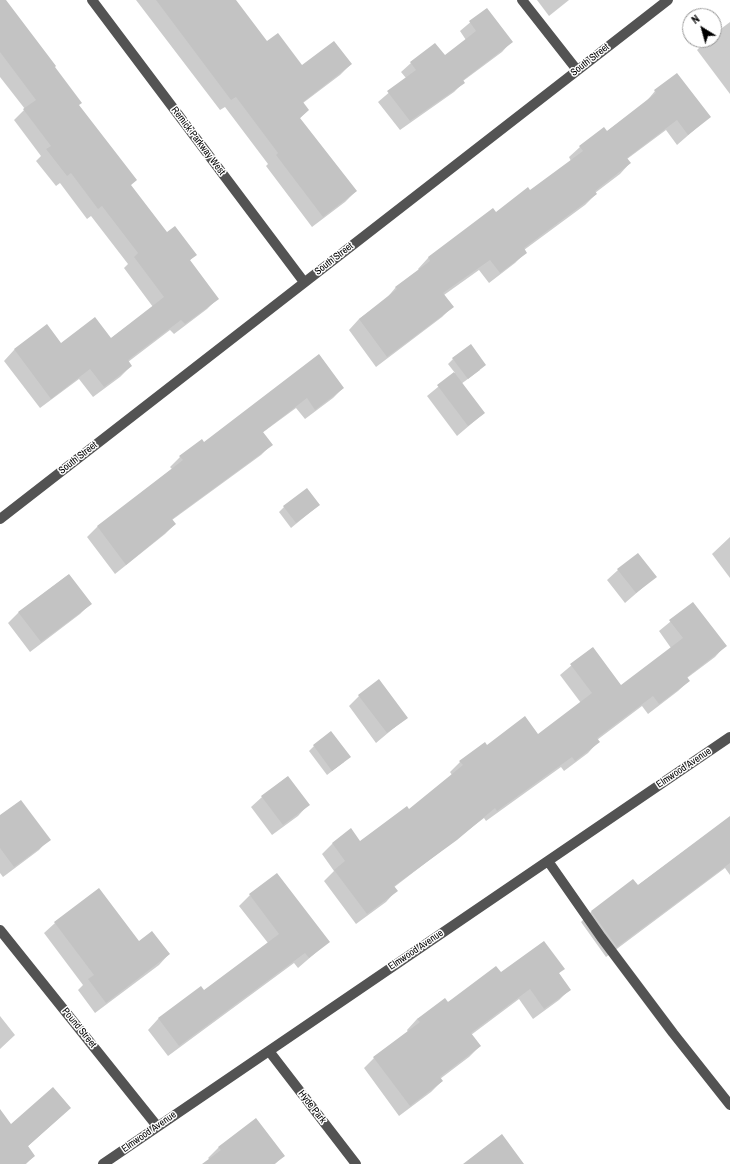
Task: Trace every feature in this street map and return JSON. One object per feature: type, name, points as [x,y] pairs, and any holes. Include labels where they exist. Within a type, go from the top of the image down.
[{"type":"street","name":"Remick Parkway West","points":[[92,0],[304,282]]},
{"type":"street","points":[[522,0],[577,70]]},
{"type":"street","name":"South Street","points":[[0,519],[668,0]]},
{"type":"street","name":"Elmwood Avenue","points":[[103,1164],[730,737]]},
{"type":"street","points":[[548,861],[601,937],[668,1027],[730,1105]]},
{"type":"street","name":"Pound Street","points":[[0,930],[158,1126]]},
{"type":"street","name":"Hyde Park","points":[[269,1051],[356,1164]]},
{"type":"building","points":[[0,0],[6,0],[56,66],[55,67],[82,103],[79,105],[137,180],[131,185],[167,232],[175,226],[197,255],[190,260],[219,299],[185,324],[181,320],[128,360],[132,366],[104,387],[90,369],[51,399],[14,349],[47,324],[61,343],[95,317],[111,338],[164,297],[134,257],[138,253],[102,206],[98,209],[71,173],[67,176],[46,149],[51,146],[23,109],[36,100],[0,52]]},
{"type":"building","points":[[156,0],[236,0],[267,41],[278,33],[302,65],[334,41],[352,64],[303,102],[309,110],[300,118],[357,191],[323,217],[276,155],[278,153],[236,97],[231,100]]},
{"type":"building","points":[[487,8],[513,42],[463,80],[465,83],[410,121],[387,91],[416,70],[410,62],[435,43],[445,55],[476,31],[469,21]]},
{"type":"building","points":[[677,73],[711,117],[688,135],[677,120],[627,158],[631,163],[595,191],[597,194],[524,248],[527,253],[500,273],[490,260],[443,293],[454,307],[387,357],[359,319],[397,289],[395,287],[430,261],[428,257],[493,208],[496,212],[528,187],[530,190],[583,151],[579,146],[604,127],[607,131],[656,93],[654,90]]},
{"type":"building","points":[[471,344],[486,365],[468,379],[452,358]]},
{"type":"building","points":[[319,354],[344,388],[315,410],[307,398],[263,432],[273,445],[172,519],[176,524],[126,565],[97,526],[183,460],[179,456],[202,439],[204,442]]},
{"type":"building","points":[[454,372],[485,413],[468,426],[437,385]]},
{"type":"building","points":[[307,488],[320,505],[296,523],[283,506]]},
{"type":"building","points":[[638,553],[657,577],[636,593],[617,569]]},
{"type":"building","points":[[69,574],[92,604],[41,642],[18,612]]},
{"type":"building","points":[[693,602],[727,646],[687,677],[690,681],[659,704],[653,696],[597,738],[600,742],[575,761],[572,757],[497,811],[495,808],[457,840],[394,886],[398,891],[367,914],[334,870],[345,861],[332,843],[351,828],[360,841],[407,806],[409,809],[463,765],[459,761],[485,742],[487,745],[525,716],[538,734],[592,693],[570,664],[593,647],[621,685],[683,638],[669,620]]},
{"type":"building","points":[[379,679],[408,718],[387,733],[358,695]]},
{"type":"building","points":[[331,731],[351,757],[332,771],[313,745]]},
{"type":"building","points":[[288,776],[310,805],[283,825],[261,796]]},
{"type":"building","points":[[21,800],[51,840],[14,867],[0,848],[0,815]]},
{"type":"building","points":[[730,816],[730,863],[617,947],[591,911],[633,879],[638,885]]},
{"type":"building","points":[[277,873],[330,942],[309,958],[305,953],[179,1046],[158,1018],[201,986],[204,990],[279,934],[249,894]]},
{"type":"building","points":[[99,888],[139,941],[152,931],[170,954],[106,1003],[88,979],[94,975],[54,922]]},
{"type":"building","points":[[544,941],[565,969],[559,973],[571,990],[544,1009],[530,989],[471,1033],[481,1046],[440,1077],[443,1081],[410,1106],[373,1057],[420,1022],[417,1019],[445,998],[448,1002],[496,966],[501,972]]},
{"type":"building","points":[[53,1087],[71,1108],[28,1146],[35,1156],[25,1164],[0,1164],[0,1109],[11,1124]]},
{"type":"building","points":[[256,1118],[285,1156],[274,1164],[202,1164],[221,1150],[218,1147]]},
{"type":"building","points":[[502,1134],[524,1164],[463,1164]]}]
